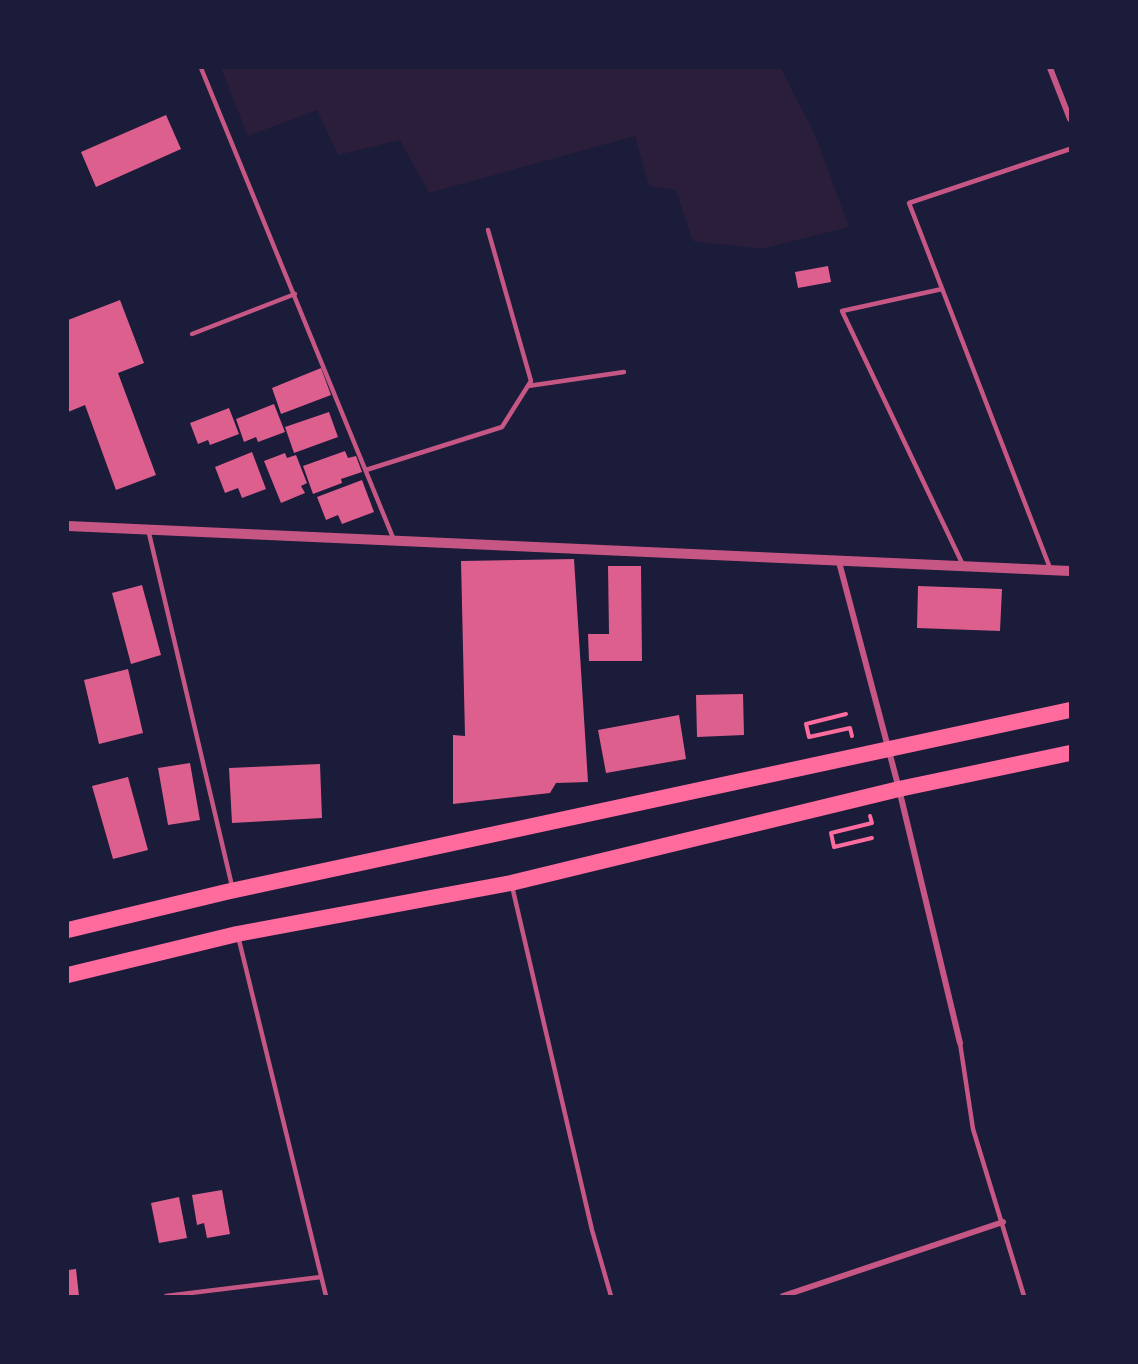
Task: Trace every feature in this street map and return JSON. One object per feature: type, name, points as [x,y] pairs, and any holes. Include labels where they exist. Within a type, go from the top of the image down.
[{"type":"highway","points":[[68,930],[230,892],[1071,710]]},
{"type":"highway","points":[[68,975],[136,960],[237,933],[511,883],[899,789],[1071,753]]},
{"type":"highway","points":[[68,918],[230,892]]},
{"type":"highway","points":[[68,986],[136,960]]},
{"type":"street","points":[[1050,68],[1071,118]]},
{"type":"street","points":[[68,526],[1071,571]]},
{"type":"street","points":[[838,562],[889,749],[960,1043]]},
{"type":"street","points":[[783,1296],[1002,1222]]},
{"type":"lane","points":[[201,68],[394,540]]},
{"type":"lane","points":[[1051,571],[909,203],[1071,149]]},
{"type":"lane","points":[[366,470],[502,427],[531,381],[488,230]]},
{"type":"lane","points":[[942,289],[842,311],[964,567]]},
{"type":"lane","points":[[192,334],[295,294]]},
{"type":"lane","points":[[528,386],[624,372]]},
{"type":"lane","points":[[148,529],[230,892]]},
{"type":"lane","points":[[511,883],[592,1230],[611,1296]]},
{"type":"lane","points":[[237,933],[326,1296]]},
{"type":"lane","points":[[960,1043],[974,1129],[1024,1296]]},
{"type":"lane","points":[[166,1296],[321,1277]]},
{"type":"path","points":[[846,714],[806,724],[809,737],[850,728]]},
{"type":"path","points":[[872,823],[831,833],[834,847],[872,838]]},
{"type":"shaded area","points":[[221,68],[781,68],[816,137],[849,227],[761,249],[693,241],[676,190],[649,186],[635,136],[429,193],[400,140],[338,155],[317,110],[248,136]]},
{"type":"building","points":[[166,115],[181,149],[96,187],[81,152]]},
{"type":"building","points":[[828,266],[831,282],[798,288],[795,272]]},
{"type":"building","points":[[120,300],[144,363],[118,373],[156,475],[116,490],[85,405],[68,412],[68,320]]},
{"type":"building","points":[[321,368],[331,395],[281,414],[272,388]]},
{"type":"building","points":[[274,404],[285,432],[258,442],[256,437],[244,442],[236,419]]},
{"type":"building","points":[[229,408],[239,434],[210,445],[208,440],[198,444],[190,423]]},
{"type":"building","points":[[329,412],[338,437],[294,453],[285,427]]},
{"type":"building","points":[[345,451],[348,458],[356,456],[362,472],[341,479],[342,483],[313,494],[303,466]]},
{"type":"building","points":[[252,452],[266,489],[242,498],[238,488],[225,493],[215,467]]},
{"type":"building","points":[[285,453],[287,458],[296,455],[307,483],[301,486],[305,493],[281,503],[264,461]]},
{"type":"building","points":[[362,480],[374,512],[342,524],[338,515],[326,520],[317,497]]},
{"type":"building","points":[[574,559],[588,782],[556,783],[550,793],[453,804],[453,735],[465,736],[461,561]]},
{"type":"building","points":[[608,566],[641,566],[642,661],[589,661],[588,634],[609,634]]},
{"type":"building","points":[[142,585],[161,655],[131,664],[112,593]]},
{"type":"building","points":[[918,586],[1002,589],[1000,631],[917,628]]},
{"type":"building","points":[[128,669],[143,733],[99,744],[84,680]]},
{"type":"building","points":[[743,694],[744,735],[697,737],[696,695]]},
{"type":"building","points":[[679,715],[686,759],[606,773],[598,730]]},
{"type":"building","points":[[190,763],[200,820],[168,825],[158,768]]},
{"type":"building","points":[[320,764],[322,818],[232,823],[229,768]]},
{"type":"building","points":[[128,777],[148,850],[113,859],[92,786]]},
{"type":"building","points":[[222,1190],[230,1234],[207,1238],[204,1223],[197,1225],[192,1195]]},
{"type":"building","points":[[179,1197],[187,1238],[159,1243],[151,1203]]},
{"type":"building","points":[[76,1269],[79,1296],[68,1296],[68,1270]]}]
